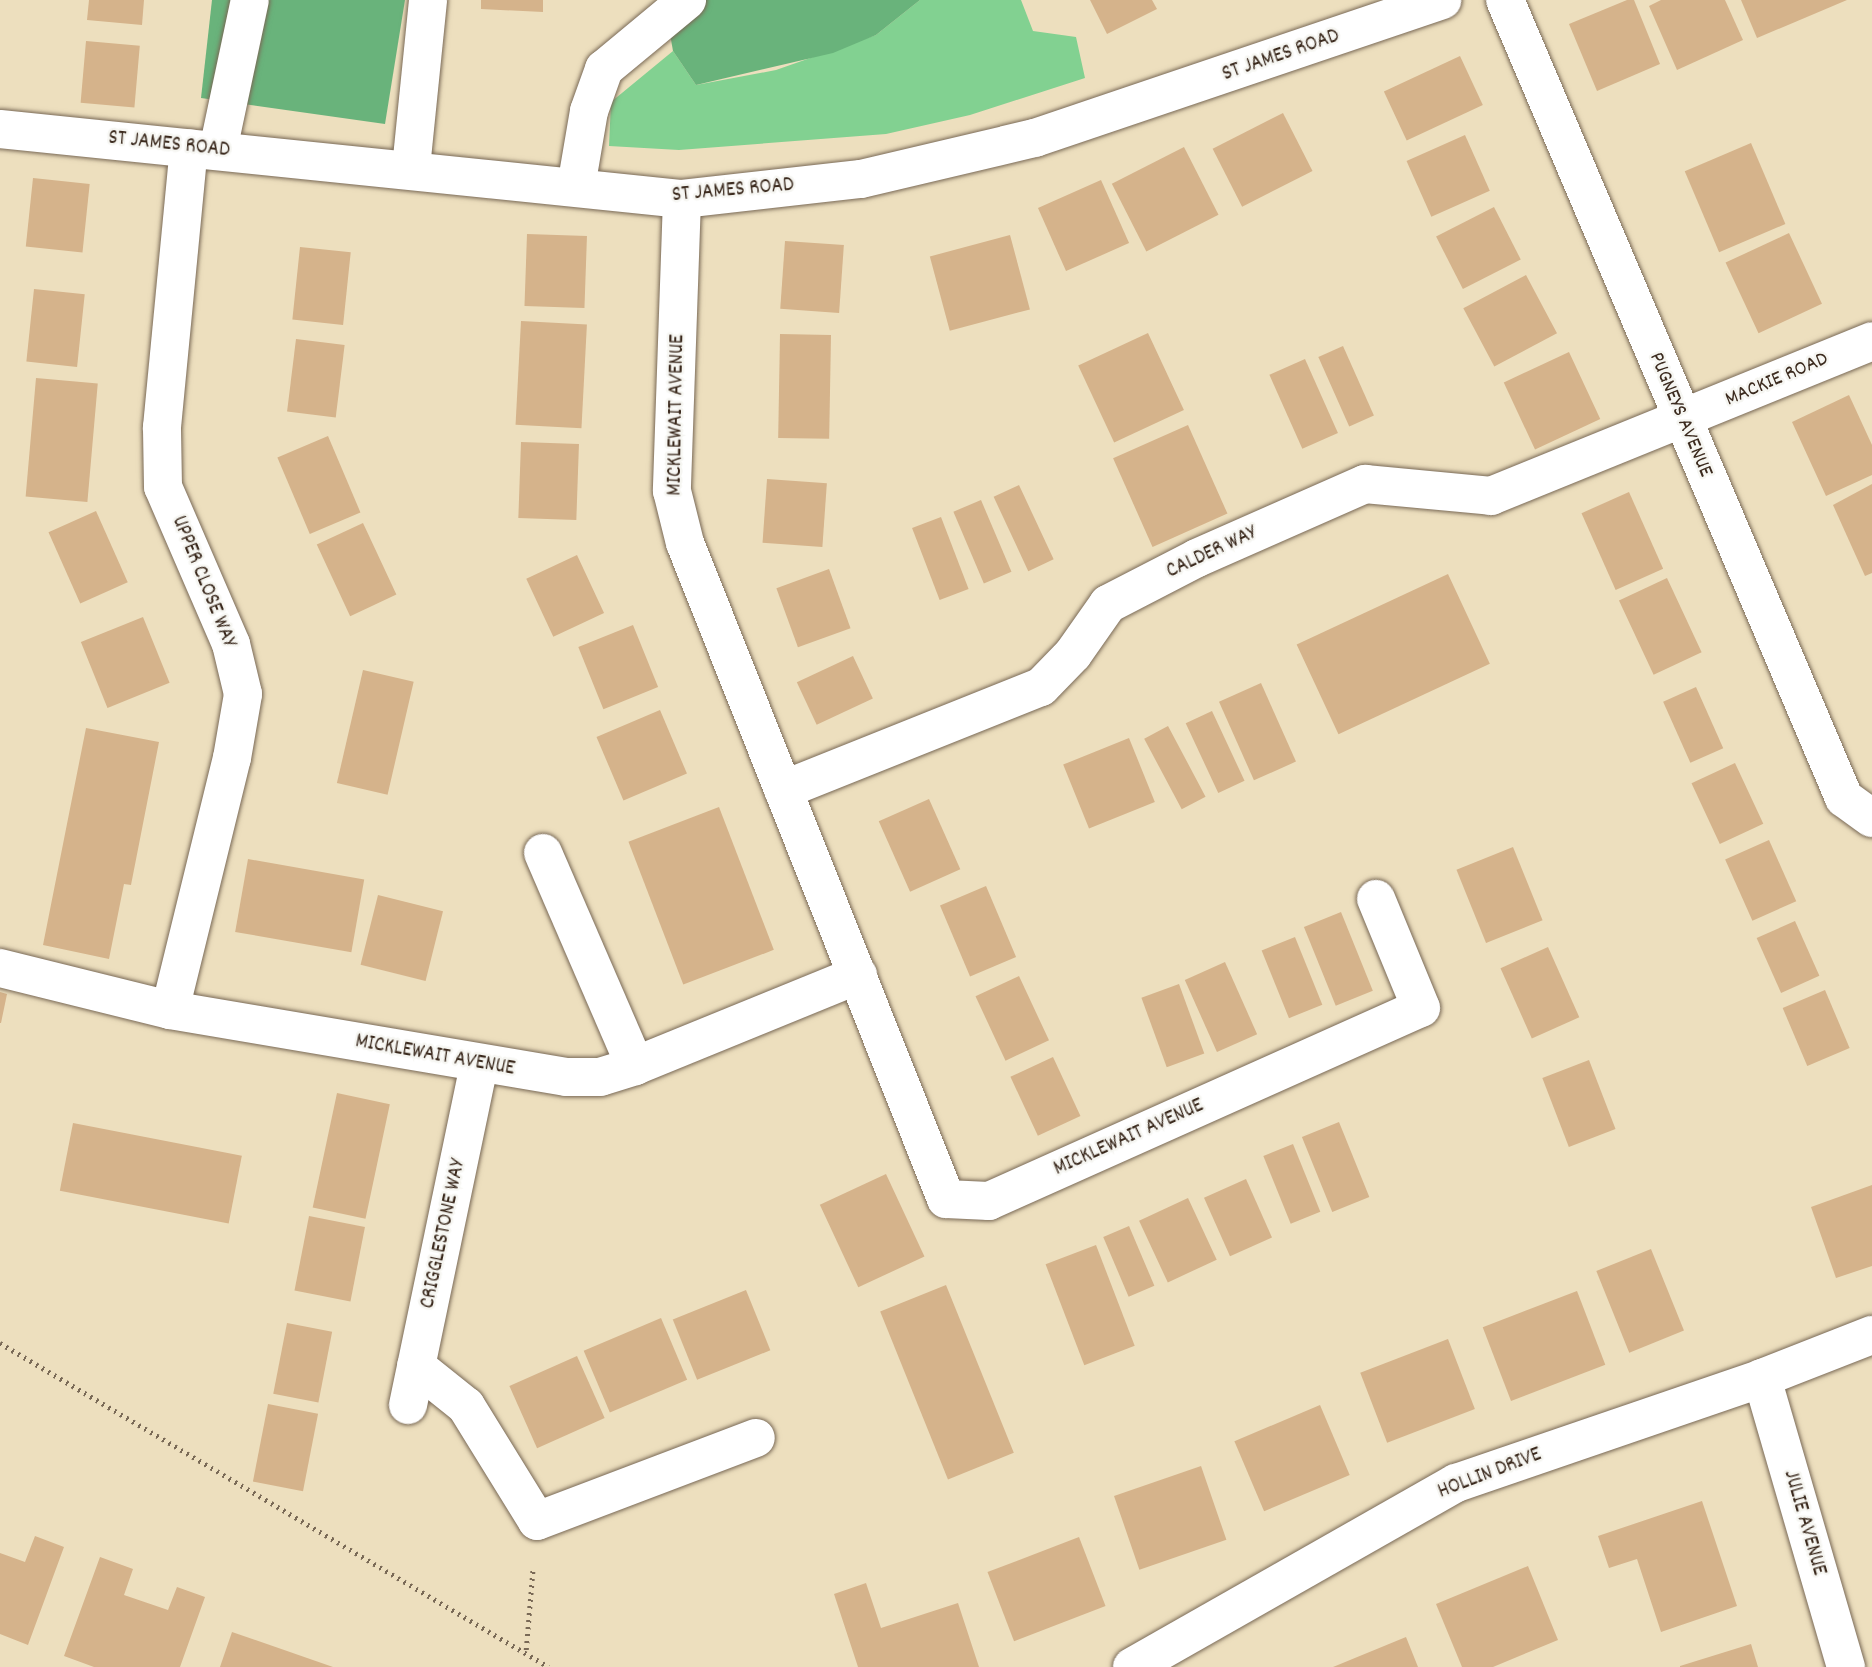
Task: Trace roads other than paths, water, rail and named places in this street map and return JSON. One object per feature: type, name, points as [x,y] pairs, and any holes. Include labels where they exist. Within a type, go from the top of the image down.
[{"type":"street","name":"UPPER CLOSE WAY","points":[[170,1010],[232,758],[243,694],[231,644],[163,488],[162,427],[204,149],[250,0]]},
{"type":"street","points":[[411,168],[428,0]]},
{"type":"street","points":[[576,187],[589,111],[604,69],[687,0]]},
{"type":"street","name":"ST JAMES ROAD","points":[[0,129],[411,168],[682,199],[861,179],[1035,138],[1442,0]]},
{"type":"street","name":"PUGNEYS AVENUE","points":[[1505,0],[1844,798],[1872,818]]},
{"type":"street","name":"MICKLEWAIT AVENUE","points":[[682,199],[672,491],[685,542],[946,1199],[989,1201],[1421,1009],[1377,899]]},
{"type":"street","name":"MACKIE ROAD","points":[[1682,420],[1872,341]]},
{"type":"street","name":"CALDER WAY","points":[[783,790],[1041,687],[1073,654],[1108,604],[1197,558],[1365,484],[1491,496],[1682,420]]},
{"type":"street","points":[[543,853],[635,1066]]},
{"type":"street","name":"MICKLEWAIT AVENUE","points":[[0,968],[170,1010],[566,1077],[600,1077],[635,1066],[858,975]]},
{"type":"street","name":"CRIGGLESTONE WAY","points":[[408,1405],[479,1064]]},
{"type":"street","name":"HOLLIN DRIVE","points":[[1132,1667],[1456,1483],[1762,1378],[1872,1335]]},
{"type":"street","points":[[416,1366],[466,1406],[537,1521],[756,1438]]},
{"type":"street","name":"JULIE AVENUE","points":[[1762,1378],[1846,1667]]}]
